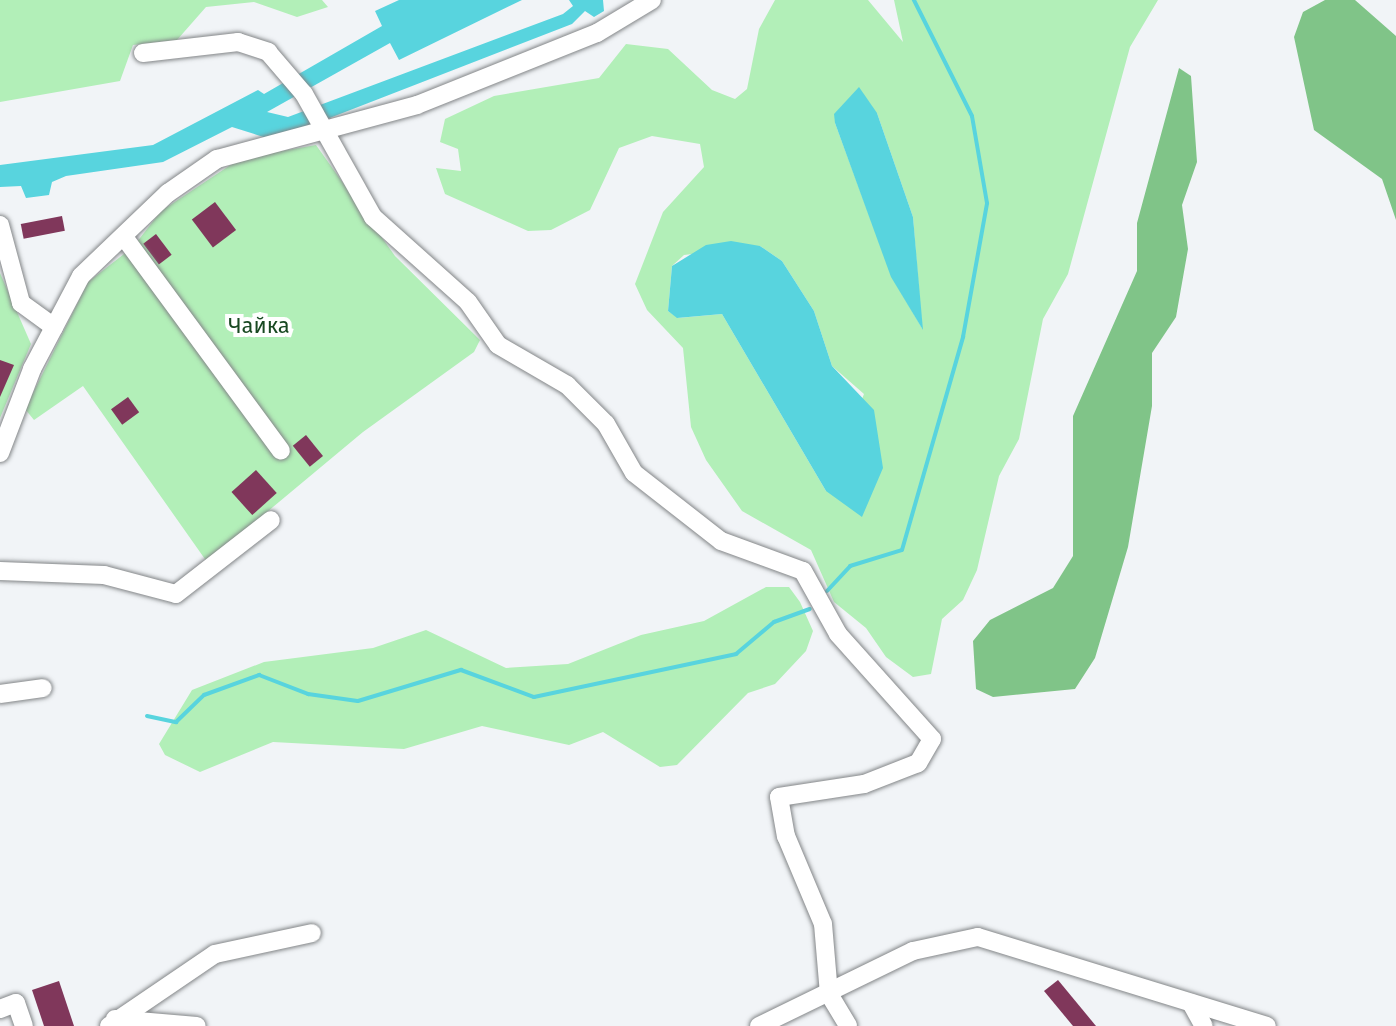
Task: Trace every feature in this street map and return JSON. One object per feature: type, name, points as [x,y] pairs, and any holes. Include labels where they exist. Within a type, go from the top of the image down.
[{"type":"street","points":[[0,453],[54,327],[81,276],[217,159],[321,134],[597,33],[652,0]]},
{"type":"street","points":[[143,53],[238,42],[268,52],[288,73],[321,134],[350,169],[373,217],[468,302],[498,345],[525,354],[577,394],[606,424],[634,473],[721,541],[803,571],[838,634],[932,739],[918,763],[864,784],[779,797],[786,836],[823,924],[829,994],[848,1026]]},
{"type":"street","points":[[0,225],[21,303],[54,327]]},
{"type":"street","points":[[124,237],[281,451]]},
{"type":"street","points":[[0,571],[104,575],[176,594],[271,520]]},
{"type":"street","points":[[0,694],[43,688]]},
{"type":"street","points":[[112,1022],[215,954],[312,933]]},
{"type":"street","points":[[759,1026],[789,1005],[829,994],[913,951],[978,937],[1267,1026]]},
{"type":"street","points":[[0,1009],[16,1003],[24,1026]]},
{"type":"street","points":[[1191,1003],[1204,1026]]},
{"type":"street","points":[[112,1022],[197,1026]]},
{"type":"green space","points":[[0,0],[322,0],[328,7],[297,17],[254,2],[206,7],[177,40],[133,45],[120,81],[0,102]]},
{"type":"green space","points":[[775,0],[868,0],[903,42],[894,0],[1158,0],[1130,47],[1068,274],[1043,319],[1019,439],[999,476],[977,570],[963,600],[942,619],[931,674],[913,677],[886,657],[866,628],[834,602],[811,550],[742,511],[706,460],[691,427],[683,348],[647,310],[635,284],[663,212],[704,167],[700,144],[652,136],[619,148],[590,210],[551,230],[528,231],[445,194],[436,168],[461,171],[458,149],[440,142],[445,119],[494,96],[599,78],[626,44],[668,49],[712,90],[735,99],[747,89],[759,29]],"holes":[[[877,113],[913,217],[922,328],[892,277],[835,123]],[[760,246],[782,261],[814,311],[832,366],[864,394],[826,491],[722,314],[678,318],[668,311],[672,266],[684,255]]]},
{"type":"green space","points":[[1325,0],[1355,0],[1396,36],[1396,220],[1382,179],[1314,130],[1294,37],[1303,12]]},
{"type":"green space","points":[[1179,68],[1191,76],[1197,162],[1182,205],[1188,249],[1176,317],[1152,353],[1152,406],[1128,547],[1095,658],[1075,689],[993,697],[976,689],[973,641],[990,620],[1053,588],[1073,556],[1073,416],[1137,271],[1137,223]]},
{"type":"green space","name":"Чайка","points":[[316,145],[395,256],[480,340],[474,352],[363,432],[207,562],[83,386],[34,420],[25,409],[88,282],[133,247],[161,211],[241,158]]},
{"type":"green space","points":[[0,273],[31,344],[0,418]]},
{"type":"green space","points":[[766,587],[789,587],[800,602],[813,631],[806,651],[775,684],[748,693],[677,765],[660,767],[603,732],[569,745],[482,726],[404,749],[273,742],[200,772],[165,755],[159,744],[192,690],[264,662],[373,648],[426,630],[506,668],[568,664],[641,635],[704,621]]},
{"type":"water","points":[[399,0],[522,0],[399,60],[390,43],[267,112],[288,117],[563,14],[573,6],[569,0],[603,0],[604,11],[594,17],[585,11],[572,24],[273,140],[232,127],[163,162],[66,176],[52,182],[49,195],[26,198],[21,186],[0,187],[0,165],[153,145],[258,90],[264,94],[382,26],[375,11]]},
{"type":"water","points":[[859,87],[877,113],[913,217],[923,330],[891,277],[835,123],[834,114]]},
{"type":"water","points":[[731,241],[760,246],[782,261],[814,311],[832,366],[874,410],[883,468],[862,517],[826,491],[722,314],[677,318],[668,311],[672,266],[706,245]]},
{"type":"building","points":[[215,202],[236,230],[213,247],[192,219]]},
{"type":"building","points":[[62,216],[65,231],[24,239],[21,224]]},
{"type":"building","points":[[156,234],[172,255],[159,264],[143,244]]},
{"type":"building","points":[[0,360],[14,365],[0,397]]},
{"type":"building","points":[[128,397],[139,412],[122,425],[111,409]]},
{"type":"building","points":[[306,435],[323,456],[310,467],[293,446]]},
{"type":"building","points":[[256,470],[277,493],[252,515],[231,492]]},
{"type":"building","points":[[1058,980],[1096,1026],[1073,1026],[1044,991]]},
{"type":"building","points":[[59,981],[74,1026],[44,1026],[32,990]]},
{"type":"waterway","points":[[827,591],[850,566],[902,550],[963,337],[987,203],[972,116],[914,0]]},
{"type":"waterway","points":[[147,716],[176,722],[204,695],[259,675],[308,694],[358,701],[461,670],[534,697],[736,654],[774,622],[810,609]]}]
